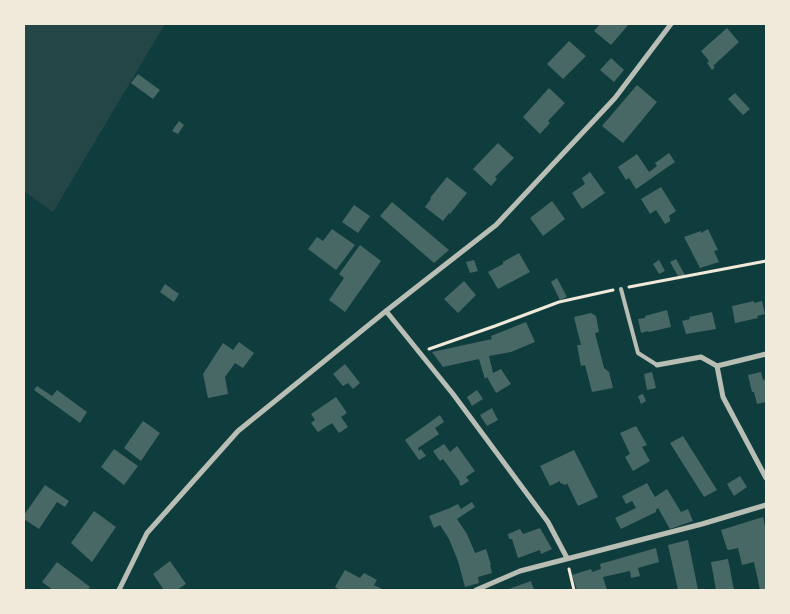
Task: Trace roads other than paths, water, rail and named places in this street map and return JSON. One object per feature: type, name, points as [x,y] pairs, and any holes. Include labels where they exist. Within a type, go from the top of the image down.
[{"type":"street","points":[[119,590],[147,533],[238,432],[386,311],[496,225],[615,98],[671,24]]},
{"type":"street","points":[[386,311],[452,394],[548,522],[567,558]]},
{"type":"street","points":[[657,365],[701,357],[717,366],[766,354]]},
{"type":"street","points":[[717,366],[723,397],[766,478]]},
{"type":"street","points":[[476,590],[520,570],[702,524],[766,504]]},
{"type":"lane","points":[[621,289],[638,353],[657,365]]}]
